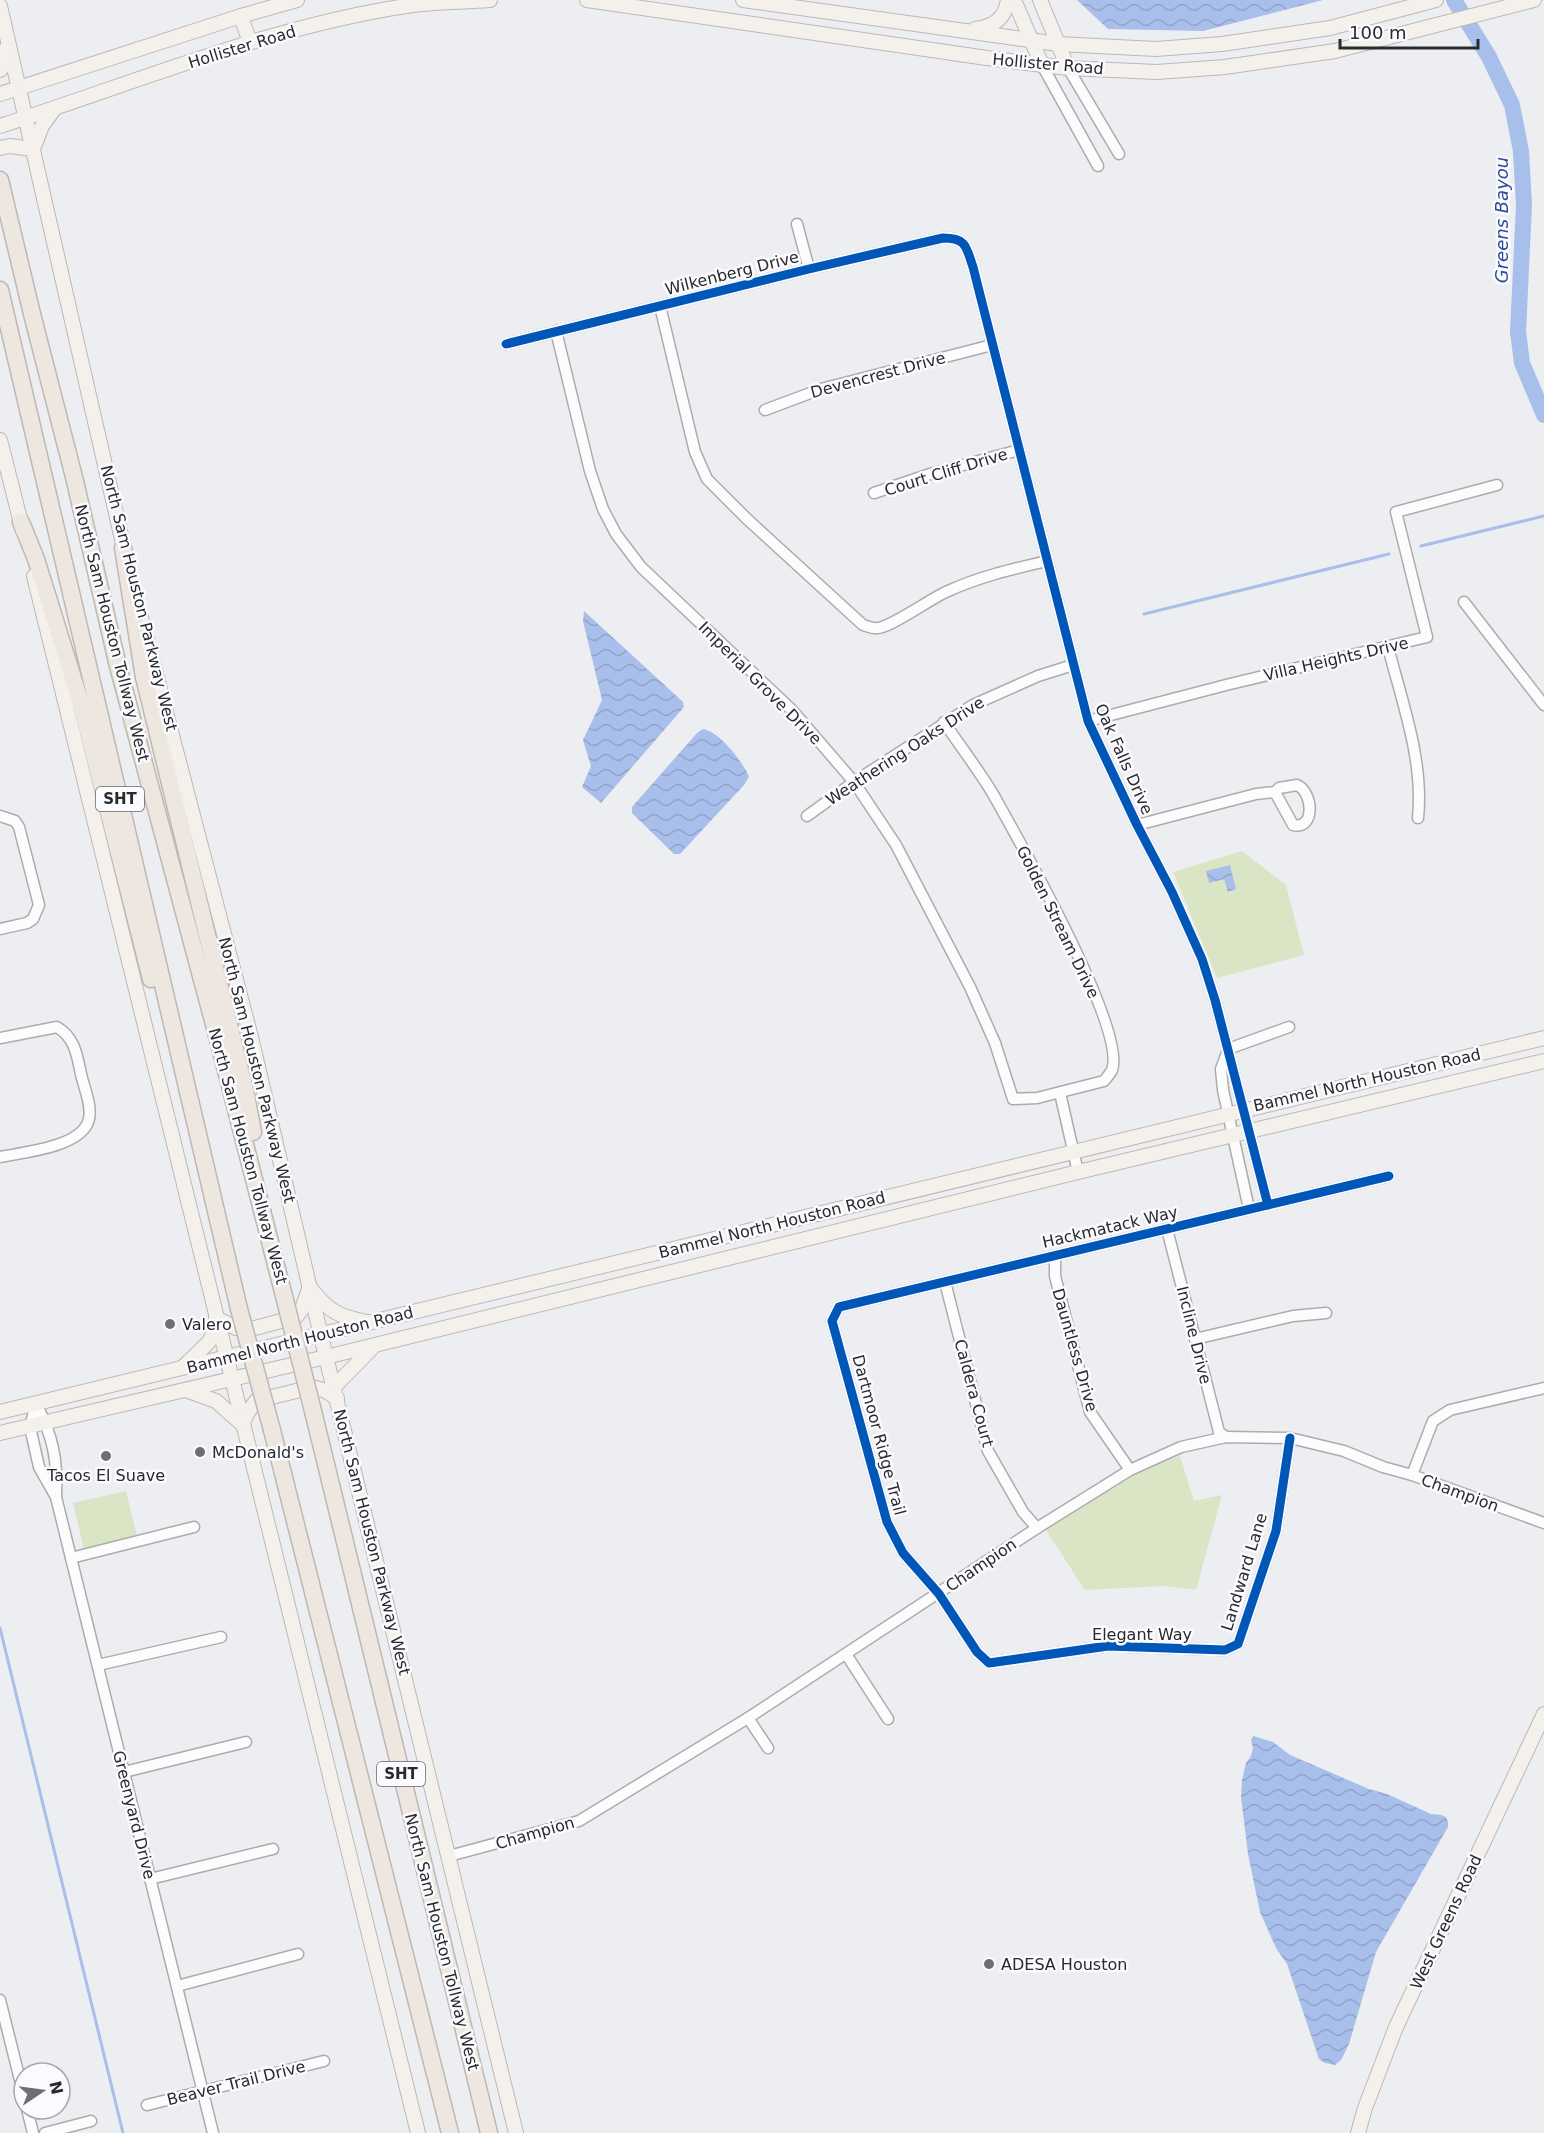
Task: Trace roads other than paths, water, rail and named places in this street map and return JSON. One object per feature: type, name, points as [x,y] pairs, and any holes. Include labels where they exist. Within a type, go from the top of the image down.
[{"type":"highway","name":"North Sam Houston Tollway West","points":[[1,185],[74,477],[118,666],[275,1257],[489,2133]]},
{"type":"highway","name":"North Sam Houston Tollway West","points":[[0,290],[239,1309],[272,1430],[450,2133]]},
{"type":"highway","points":[[21,522],[36,559],[81,704],[106,809],[183,1097],[204,1158]]},
{"type":"highway","points":[[123,548],[144,677],[245,1090],[275,1257]]},
{"type":"main road","name":"Hollister Road","points":[[0,94],[297,0]]},
{"type":"main road","name":"Hollister Road","points":[[0,126],[250,43],[327,22],[413,2],[490,0]]},
{"type":"main road","name":"Hollister Road","points":[[587,0],[1042,65],[1157,72],[1225,67],[1335,51],[1534,0]]},
{"type":"main road","name":"Hollister Road","points":[[743,0],[1058,44],[1156,49],[1222,44],[1330,28],[1436,0]]},
{"type":"main road","points":[[964,31],[989,27],[995,23],[1004,14],[1008,0]]},
{"type":"main road","points":[[1014,0],[1042,65]]},
{"type":"main road","points":[[1040,0],[1068,68]]},
{"type":"main road","points":[[772,25],[775,5]]},
{"type":"main road","name":"North Sam Houston Parkway West","points":[[0,6],[123,548],[251,1037],[309,1287],[516,2133]]},
{"type":"main road","points":[[241,16],[250,43]]},
{"type":"main road","points":[[0,70],[8,42]]},
{"type":"main road","points":[[0,148],[10,146],[33,149],[42,126],[54,108]]},
{"type":"main road","points":[[0,440],[4,470],[21,522],[418,2133]]},
{"type":"main road","name":"Bammel North Houston Road","points":[[0,1412],[1544,1038]]},
{"type":"main road","name":"Bammel North Houston Road","points":[[0,1433],[231,1380],[1544,1060]]},
{"type":"main road","points":[[1444,1062],[1449,1084]]},
{"type":"main road","points":[[813,1215],[816,1236]]},
{"type":"main road","points":[[634,1259],[639,1280]]},
{"type":"main road","points":[[217,1322],[236,1328],[251,1329],[297,1317],[309,1287]]},
{"type":"main road","points":[[309,1287],[323,1305],[333,1312],[347,1318],[372,1323]]},
{"type":"main road","points":[[181,1369],[208,1343],[217,1322]]},
{"type":"main road","points":[[242,1424],[256,1401],[312,1387],[335,1393],[374,1345]]},
{"type":"main road","points":[[186,1390],[216,1401],[242,1424]]},
{"type":"main road","name":"West Greens Road","points":[[1358,2133],[1388,2046],[1544,1714]]},
{"type":"street","points":[[1042,65],[1098,166]]},
{"type":"street","points":[[1068,68],[1119,154]]},
{"type":"street","points":[[797,224],[809,269]]},
{"type":"street","name":"Wilkenberg Drive","points":[[506,345],[943,238],[956,238],[965,244]]},
{"type":"street","name":"Oak Falls Drive","points":[[965,244],[973,267],[1088,721],[1188,925],[1215,1000],[1268,1205]]},
{"type":"street","points":[[660,306],[695,452],[707,479],[863,625],[877,629],[969,582],[1047,561]]},
{"type":"street","name":"Imperial Grove Drive","points":[[556,331],[590,471],[603,509],[620,540],[648,574],[785,703],[854,782],[896,845],[970,987],[995,1043],[1013,1099]]},
{"type":"street","name":"Devencrest Drive","points":[[765,410],[829,387],[992,345]]},
{"type":"street","name":"Court Cliff Drive","points":[[874,494],[930,474],[1019,450]]},
{"type":"street","name":"Villa Heights Drive","points":[[1088,721],[1427,637],[1396,512],[1497,485]]},
{"type":"street","points":[[1464,602],[1544,705]]},
{"type":"street","points":[[1388,647],[1415,758],[1419,788],[1418,818]]},
{"type":"street","name":"Weathering Oaks Drive","points":[[807,816],[944,722],[1000,691],[1072,665]]},
{"type":"street","name":"Golden Stream Drive","points":[[944,722],[1004,813],[1058,917],[1100,1006],[1112,1053],[1112,1070],[1104,1081],[1037,1098],[1013,1099]]},
{"type":"street","points":[[1137,825],[1256,794],[1275,792]]},
{"type":"street","points":[[0,816],[15,821],[22,837],[39,905],[33,919],[27,923],[0,929]]},
{"type":"street","points":[[0,1038],[57,1027],[66,1033],[75,1045],[90,1111],[86,1128],[74,1139],[0,1157]]},
{"type":"street","points":[[1228,1049],[1289,1027]]},
{"type":"street","name":"Oak Falls Drive","points":[[1228,1049],[1221,1069],[1228,1113],[1250,1209]]},
{"type":"street","points":[[1060,1093],[1078,1172]]},
{"type":"street","name":"Hackmatack Way","points":[[839,1307],[1389,1176]]},
{"type":"street","name":"Incline Drive","points":[[1167,1229],[1219,1432],[1226,1437]]},
{"type":"street","name":"Dauntless Drive","points":[[1054,1256],[1055,1276],[1090,1412],[1130,1470]]},
{"type":"street","name":"Caldera Court","points":[[945,1282],[988,1451],[1023,1512],[1037,1528]]},
{"type":"street","name":"Dartmoor Ridge Trail","points":[[839,1307],[832,1321],[887,1522],[903,1553],[939,1594],[977,1652]]},
{"type":"street","points":[[1196,1339],[1293,1316],[1326,1313]]},
{"type":"street","points":[[1412,1475],[1433,1421],[1440,1415],[1450,1410],[1544,1388]]},
{"type":"street","name":"Greenyard Drive","points":[[36,1404],[46,1423],[57,1468],[56,1497]]},
{"type":"street","name":"Greenyard Drive","points":[[36,1404],[30,1427],[39,1467],[56,1497],[213,2133]]},
{"type":"street","name":"Champion","points":[[449,1856],[579,1821],[748,1718],[1037,1528],[1130,1470],[1181,1447],[1226,1437],[1290,1438],[1344,1451],[1383,1467],[1412,1475],[1544,1523]]},
{"type":"street","name":"Landward Lane","points":[[1238,1644],[1276,1531],[1290,1438]]},
{"type":"street","points":[[71,1558],[194,1527]]},
{"type":"street","points":[[98,1665],[221,1637]]},
{"type":"street","name":"Elegant Way","points":[[977,1652],[989,1663],[1108,1646],[1225,1650],[1238,1644]]},
{"type":"street","points":[[846,1654],[888,1719]]},
{"type":"street","points":[[748,1718],[768,1748]]},
{"type":"street","points":[[124,1772],[246,1742]]},
{"type":"street","points":[[150,1879],[273,1849]]},
{"type":"street","points":[[177,1986],[298,1954]]},
{"type":"street","points":[[0,2000],[15,2061]]},
{"type":"street","name":"Beaver Trail Drive","points":[[147,2105],[324,2061]]},
{"type":"street","points":[[45,2133],[91,2121]]},
{"type":"water","points":[[1077,0],[1323,0],[1203,31],[1108,29]]},
{"type":"water","points":[[584,611],[683,702],[684,707],[601,803],[582,787],[591,766],[583,740],[602,700],[583,621]]},
{"type":"water","points":[[703,729],[710,731],[730,748],[749,777],[680,854],[674,854],[632,813],[632,807]]},
{"type":"water","points":[[1230,865],[1236,889],[1228,892],[1224,879],[1209,883],[1206,871]]},
{"type":"water","points":[[1253,1736],[1273,1742],[1290,1755],[1369,1789],[1387,1794],[1431,1814],[1446,1817],[1448,1822],[1448,1827],[1376,1952],[1349,2044],[1341,2060],[1335,2065],[1319,2059],[1287,1964],[1276,1948],[1260,1912],[1248,1854],[1241,1797],[1246,1763],[1253,1748],[1251,1740]]},
{"type":"waterway","name":"Greens Bayou","points":[[1454,0],[1489,57],[1512,105],[1521,151],[1524,205],[1518,332],[1522,363],[1544,415]]},
{"type":"waterway","points":[[1421,546],[1544,516]]},
{"type":"waterway","points":[[1144,614],[1389,554]]},
{"type":"waterway","points":[[0,1628],[123,2133]]},
{"type":"place","name":"Valero","points":[[170,1324]]},
{"type":"place","name":"McDonald's","points":[[200,1452]]},
{"type":"place","name":"Tacos El Suave","points":[[106,1456]]},
{"type":"place","name":"ADESA Houston","points":[[989,1964]]}]
